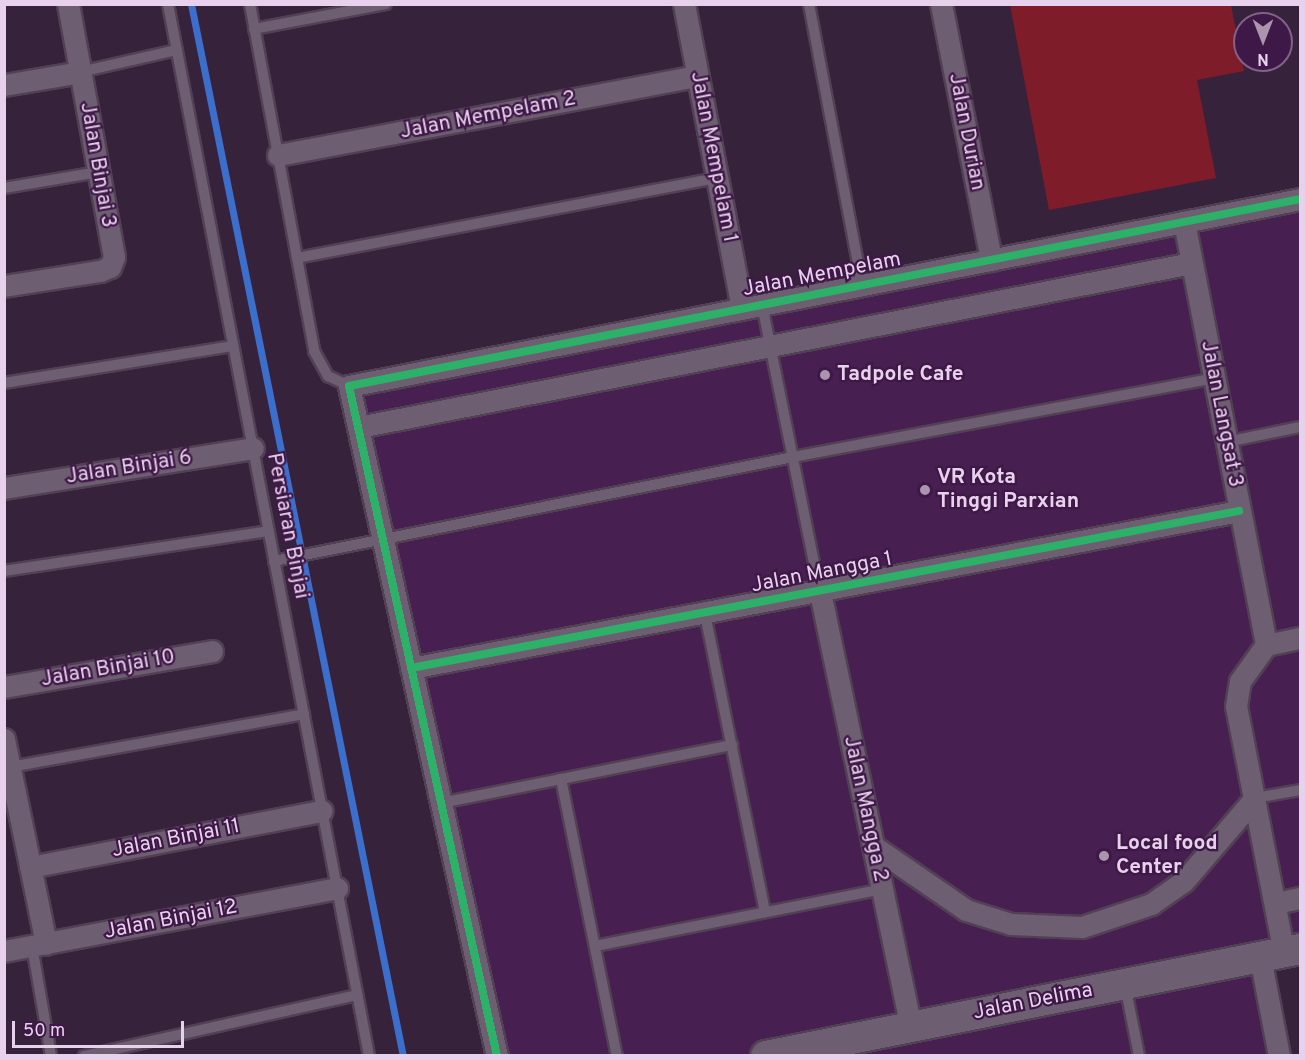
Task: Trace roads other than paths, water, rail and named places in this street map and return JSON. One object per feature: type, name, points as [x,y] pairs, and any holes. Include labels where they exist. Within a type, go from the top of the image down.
[{"type":"street","name":"Jalan Binjai 3","points":[[4,286],[100,271],[110,267],[114,257],[68,4]]},
{"type":"street","name":"Jalan Mempelam 1","points":[[684,4],[717,178],[752,307]]},
{"type":"street","name":"Jalan Durian","points":[[941,4],[991,260]]},
{"type":"street","name":"Jalan Binjai 3","points":[[4,85],[80,72]]},
{"type":"street","name":"Jalan Mempelam 2","points":[[278,155],[697,76]]},
{"type":"street","name":"Jalan Mempelam","points":[[350,386],[1300,199]]},
{"type":"street","name":"Jalan Langsat 3","points":[[1184,222],[1266,645]]},
{"type":"street","points":[[359,427],[1191,263]]},
{"type":"street","points":[[350,386],[497,1056]]},
{"type":"street","name":"Jalan Binjai 6","points":[[4,488],[252,448]]},
{"type":"street","name":"Jalan Mangga 1","points":[[411,668],[1239,511]]},
{"type":"street","name":"Jalan Mangga 2","points":[[820,592],[911,1026]]},
{"type":"street","points":[[1279,1056],[1282,953],[1276,903],[1236,706],[1240,681],[1266,645],[1300,638]]},
{"type":"street","name":"Jalan Binjai 10","points":[[4,687],[212,651]]},
{"type":"street","points":[[4,739],[30,867],[39,945]]},
{"type":"street","points":[[873,846],[966,910],[1011,924],[1082,927],[1151,904],[1184,881],[1255,798]]},
{"type":"street","name":"Jalan Binjai 11","points":[[30,867],[322,811]]},
{"type":"street","name":"Jalan Binjai 12","points":[[4,951],[337,888]]},
{"type":"street","points":[[1276,903],[1300,898]]},
{"type":"street","name":"Jalan Delima","points":[[766,1056],[826,1050],[911,1026],[1282,953]]},
{"type":"lane","name":"Persiaran Binjai","points":[[168,4],[369,1056]]},
{"type":"lane","points":[[250,4],[314,351],[328,376],[350,386]]},
{"type":"lane","points":[[254,29],[386,4]]},
{"type":"lane","points":[[809,4],[862,285]]},
{"type":"lane","points":[[80,72],[177,50]]},
{"type":"lane","points":[[4,188],[99,172]]},
{"type":"lane","points":[[297,258],[717,178]]},
{"type":"lane","points":[[752,307],[770,345],[820,592]]},
{"type":"lane","points":[[4,383],[233,346]]},
{"type":"lane","points":[[274,561],[384,541],[793,457],[1214,378]]},
{"type":"lane","points":[[1226,442],[1300,427]]},
{"type":"lane","points":[[4,572],[268,531]]},
{"type":"lane","points":[[705,614],[765,912]]},
{"type":"lane","points":[[10,767],[304,714]]},
{"type":"lane","points":[[441,803],[732,745]]},
{"type":"lane","points":[[561,779],[616,1056]]},
{"type":"lane","points":[[1255,798],[1300,789]]},
{"type":"lane","points":[[595,946],[882,889]]},
{"type":"lane","points":[[39,945],[51,1056]]},
{"type":"lane","points":[[1125,984],[1139,1056]]},
{"type":"lane","points":[[84,1056],[357,995]]},
{"type":"waterway","points":[[191,4],[403,1056]]},
{"type":"place","name":"Tadpole Cafe","points":[[825,375]]},
{"type":"place","name":"VR Kota Tinggi Parxian","points":[[925,490]]},
{"type":"place","name":"Local food Center","points":[[1104,856]]}]
